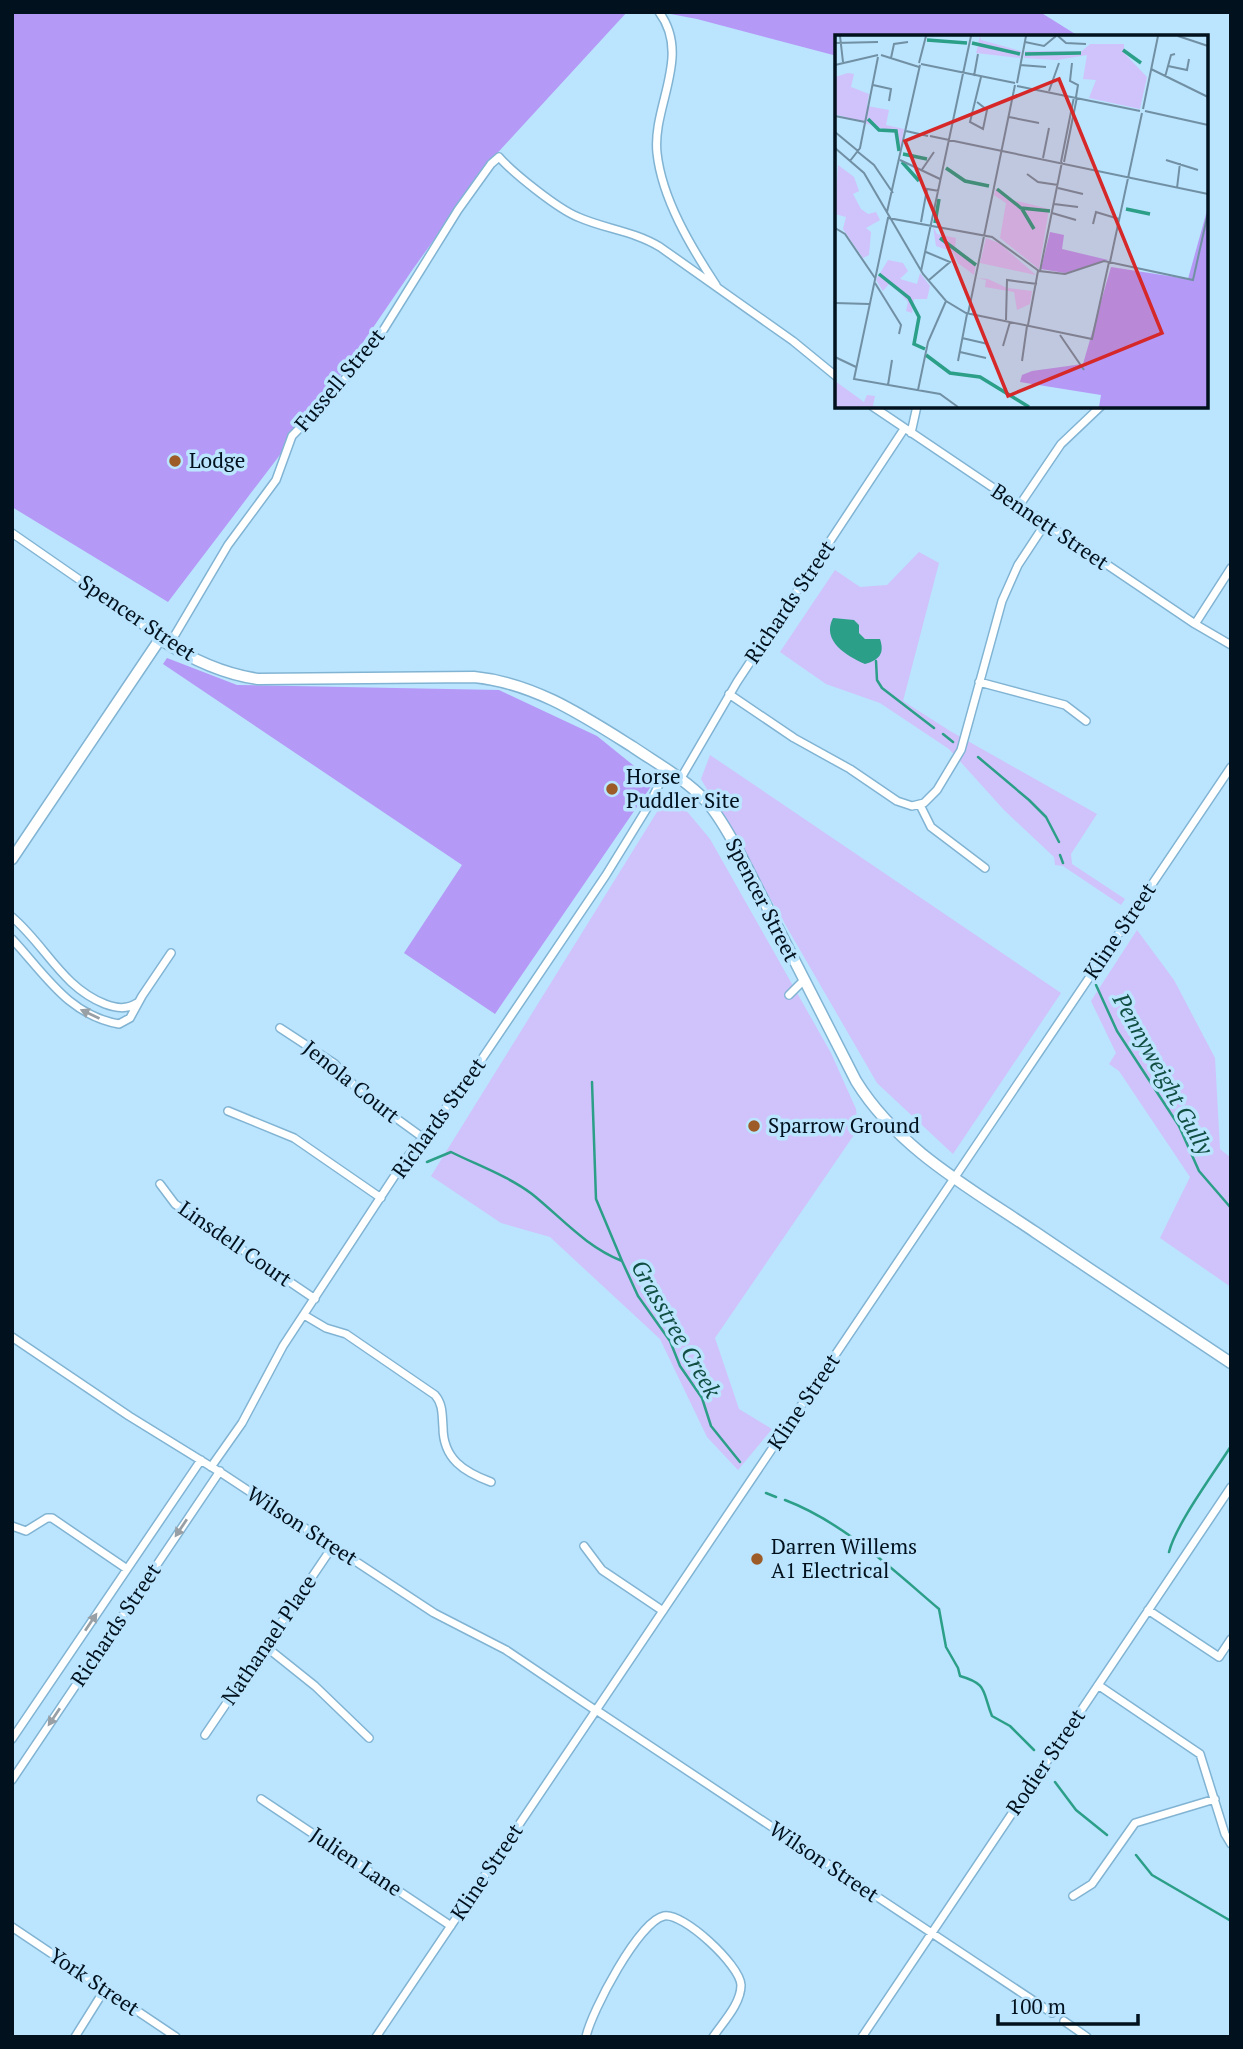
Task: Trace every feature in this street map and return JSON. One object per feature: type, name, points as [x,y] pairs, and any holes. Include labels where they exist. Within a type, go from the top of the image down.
[{"type":"street","points":[[659,12],[668,28],[672,56],[657,138],[658,159],[680,222],[718,288],[793,341],[835,375]]},
{"type":"street","name":"Fussell Street","points":[[12,859],[164,642],[228,545],[276,480],[292,436],[334,393],[384,329],[458,210],[499,157],[572,215],[653,243],[718,288]]},
{"type":"street","name":"Bennett Street","points":[[875,408],[1195,624],[1231,645]]},
{"type":"street","name":"Richards Street","points":[[681,778],[729,694],[908,431],[916,408]]},
{"type":"street","points":[[1019,506],[1058,448],[1099,408]]},
{"type":"street","points":[[729,694],[794,738],[850,769],[897,801],[920,805],[933,795],[959,754],[1007,589],[1018,565],[1045,524]]},
{"type":"street","name":"Spencer Street","points":[[12,533],[127,612],[164,642],[225,671],[258,680],[474,677],[516,684],[576,712],[681,778],[707,802],[728,832],[856,1081],[873,1106],[907,1143],[1231,1363]]},
{"type":"street","points":[[1195,624],[1231,568]]},
{"type":"street","points":[[979,682],[1065,705],[1086,721]]},
{"type":"street","name":"Kline Street","points":[[376,2037],[1231,767]]},
{"type":"street","name":"Richards Street","points":[[211,1467],[242,1423],[273,1361],[381,1198],[422,1137],[467,1081],[580,914],[646,810],[667,769]]},
{"type":"street","points":[[920,805],[931,827],[985,868]]},
{"type":"street","points":[[12,918],[67,980],[83,993],[119,1008],[133,1006],[141,997]]},
{"type":"street","points":[[12,939],[56,991],[84,1012],[121,1024],[130,1018],[171,953]]},
{"type":"street","points":[[789,995],[803,981]]},
{"type":"street","name":"Jenola Court","points":[[280,1028],[335,1064],[360,1092],[422,1137]]},
{"type":"street","points":[[228,1111],[294,1138],[381,1198]]},
{"type":"street","name":"Linsdell Court","points":[[160,1184],[175,1205],[315,1299]]},
{"type":"street","points":[[304,1315],[326,1328],[346,1334],[435,1395],[442,1408],[443,1440],[447,1450],[468,1473],[491,1482]]},
{"type":"street","name":"Wilson Street","points":[[12,1337],[129,1416],[220,1471],[435,1613],[506,1650],[1052,2013]]},
{"type":"street","name":"Richards Street","points":[[12,1739],[201,1460]]},
{"type":"street","name":"Richards Street","points":[[12,1780],[220,1471]]},
{"type":"street","name":"Rodier Street","points":[[862,2037],[1231,1486]]},
{"type":"street","points":[[12,1527],[28,1530],[52,1518],[127,1569]]},
{"type":"street","name":"Nathanael Place","points":[[205,1735],[333,1546]]},
{"type":"street","points":[[584,1546],[602,1570],[663,1611]]},
{"type":"street","points":[[1148,1610],[1219,1657],[1231,1639]]},
{"type":"street","points":[[265,1646],[316,1686],[369,1738]]},
{"type":"street","points":[[1098,1685],[1200,1754],[1226,1838],[1231,1844]]},
{"type":"street","name":"Julien Lane","points":[[261,1799],[451,1926]]},
{"type":"street","points":[[1073,1896],[1092,1884],[1135,1823],[1215,1799]]},
{"type":"street","points":[[586,2037],[600,2003],[630,1950],[653,1921],[668,1915],[685,1922],[726,1958],[739,1976],[737,1999],[713,2037]]},
{"type":"street","name":"York Street","points":[[12,1927],[176,2037]]},
{"type":"street","points":[[75,2037],[107,1990]]},
{"type":"street","points":[[1064,2021],[1087,2037]]},
{"type":"shaded area","points":[[12,12],[627,12],[491,160],[340,376],[168,602],[12,507]]},
{"type":"shaded area","points":[[660,12],[1040,12],[1077,35],[835,35],[835,55],[697,19]]},
{"type":"shaded area","points":[[919,552],[939,563],[903,701],[950,731],[1097,814],[1071,854],[1072,864],[1125,899],[1121,905],[1063,866],[1055,865],[1054,857],[1004,810],[949,749],[880,703],[826,684],[780,652],[835,570],[860,587],[887,585]]},
{"type":"shaded area","points":[[833,618],[854,620],[859,625],[859,633],[865,639],[880,639],[880,656],[865,664],[844,652],[830,634]]},
{"type":"shaded area","points":[[167,658],[237,685],[499,690],[597,736],[654,782],[495,1014],[404,953],[462,865],[163,664]]},
{"type":"shaded area","points":[[710,755],[1061,993],[953,1154],[877,1083],[701,779]]},
{"type":"shaded area","points":[[670,791],[710,839],[831,1053],[856,1109],[858,1129],[715,1338],[739,1409],[772,1429],[738,1470],[707,1437],[660,1339],[550,1237],[501,1223],[431,1176]]},
{"type":"shaded area","points":[[1137,930],[1174,980],[1215,1058],[1220,1149],[1231,1158],[1231,1287],[1160,1238],[1190,1177],[1119,1071],[1109,1064],[1116,1053],[1091,1001]]},
{"type":"waterway","name":"Pennyweight Gully","points":[[876,661],[877,680],[882,688],[934,728]]},
{"type":"waterway","name":"Pennyweight Gully","points":[[943,734],[953,742]]},
{"type":"waterway","name":"Pennyweight Gully","points":[[978,757],[1046,817],[1059,842]]},
{"type":"waterway","name":"Pennyweight Gully","points":[[1060,855],[1063,863]]},
{"type":"waterway","name":"Pennyweight Gully","points":[[1096,985],[1117,1031],[1179,1126],[1199,1171],[1231,1208]]},
{"type":"waterway","points":[[592,1082],[596,1199],[622,1261]]},
{"type":"waterway","name":"Grasstree Creek","points":[[427,1162],[451,1152],[503,1176],[532,1194],[585,1240],[622,1261],[638,1296],[670,1341],[680,1366],[702,1398],[711,1426],[740,1462]]},
{"type":"waterway","name":"Pennyweight Gully","points":[[1169,1552],[1187,1513],[1231,1446]]},
{"type":"waterway","name":"Grasstree Creek","points":[[766,1493],[776,1497]]},
{"type":"waterway","name":"Grasstree Creek","points":[[785,1500],[806,1509],[847,1534],[939,1609],[946,1647],[960,1676],[980,1686],[992,1716],[1010,1726],[1034,1750]]},
{"type":"waterway","name":"Grasstree Creek","points":[[1055,1782],[1076,1810],[1107,1835]]},
{"type":"waterway","name":"Grasstree Creek","points":[[1136,1855],[1152,1875],[1231,1921]]},
{"type":"place","name":"Lodge","points":[[175,461]]},
{"type":"place","name":"Horse Puddler Site","points":[[612,789]]},
{"type":"place","name":"Sparrow Ground","points":[[754,1126]]},
{"type":"place","name":"Darren Willems A1 Electrical","points":[[757,1559]]}]
